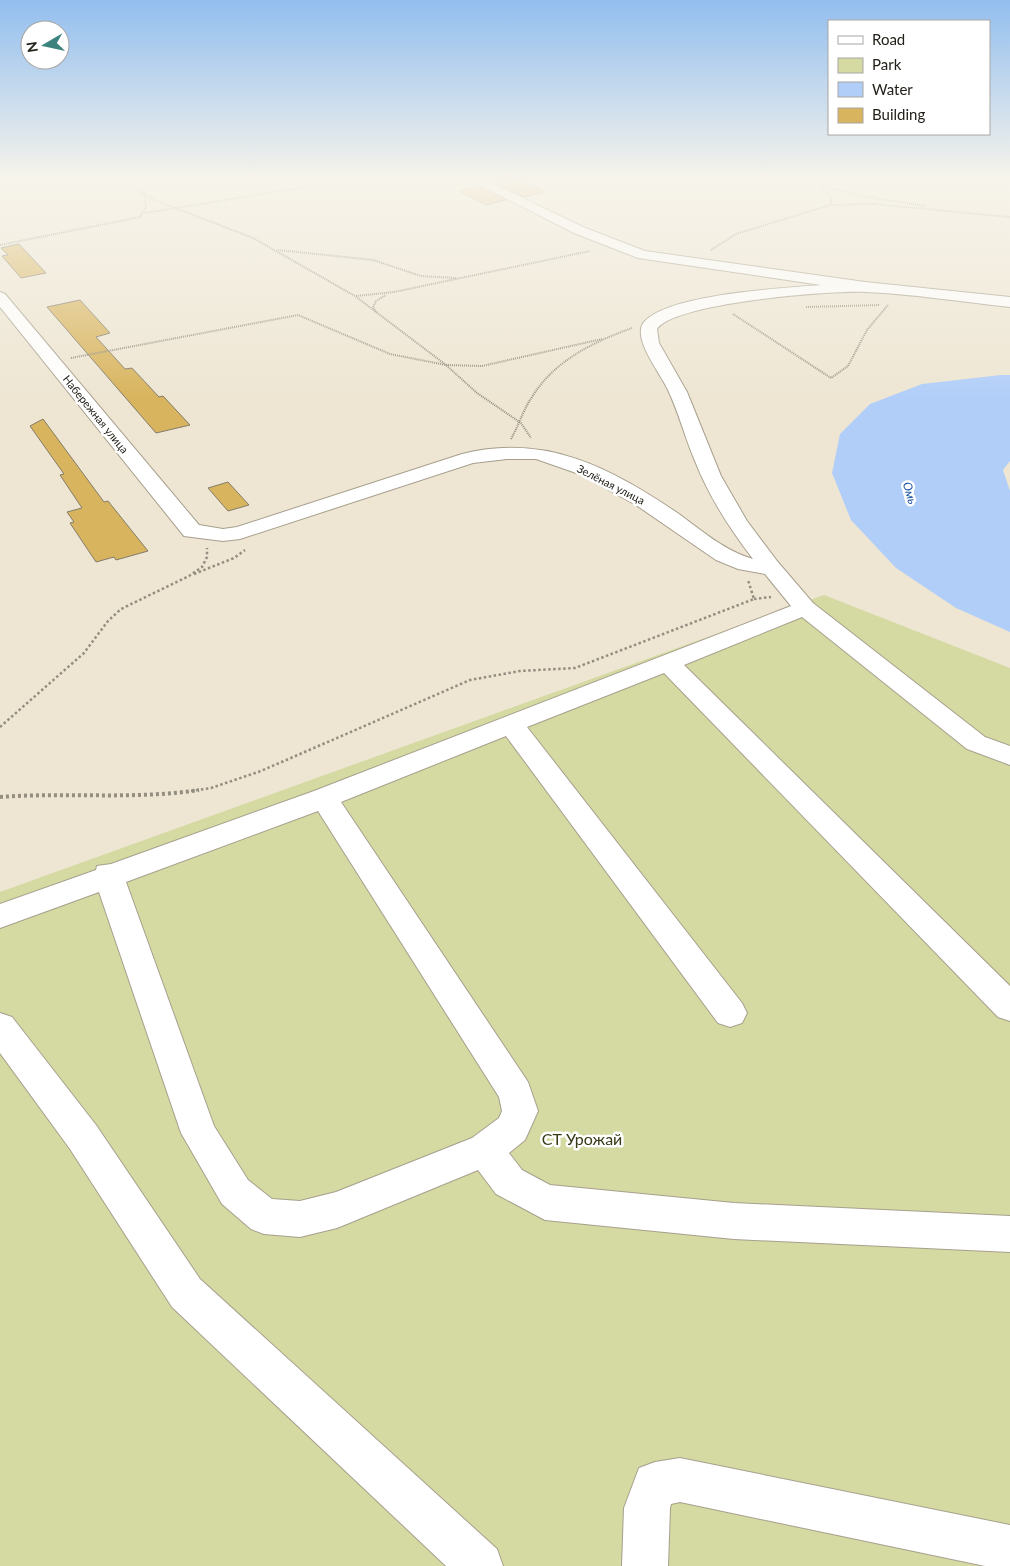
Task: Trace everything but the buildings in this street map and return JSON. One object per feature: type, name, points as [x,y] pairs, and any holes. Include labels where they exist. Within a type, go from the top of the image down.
[{"type":"street","points":[[634,252],[664,260],[865,287],[1010,302]]},
{"type":"street","points":[[865,287],[787,293],[706,304],[675,311],[657,318],[649,326],[650,342],[672,378],[701,454],[718,490],[763,568],[804,608],[976,743],[1010,772]]},
{"type":"street","name":"Набережная улица","points":[[0,297],[192,530]]},
{"type":"street","name":"Зелёная улица","points":[[192,530],[223,535],[267,525],[469,458],[494,454],[547,455],[594,473],[638,495],[723,556],[763,568]]},
{"type":"street","points":[[0,916],[108,874],[324,798],[804,608]]},
{"type":"street","points":[[667,662],[1010,1007]]},
{"type":"street","points":[[511,724],[730,1013]]},
{"type":"street","points":[[976,743],[1010,756]]},
{"type":"street","points":[[108,874],[199,1133],[235,1192],[264,1216],[300,1219],[337,1210],[485,1150],[512,1129],[520,1111],[516,1093],[324,798]]},
{"type":"street","points":[[0,1026],[83,1136],[186,1293],[480,1566]]},
{"type":"street","points":[[485,1150],[509,1182],[545,1202],[734,1221],[1010,1234]]},
{"type":"street","points":[[645,1566],[647,1508],[655,1484],[680,1480],[1010,1548]]},
{"type":"path","points":[[280,252],[355,296],[446,365],[477,393],[521,423]]},
{"type":"path","points":[[296,252],[373,260],[421,276],[464,278]]},
{"type":"path","points":[[355,296],[394,292],[588,252]]},
{"type":"path","points":[[701,265],[708,252]]},
{"type":"path","points":[[376,313],[373,307],[376,302],[394,292]]},
{"type":"path","points":[[706,304],[726,309],[831,378],[845,371],[853,361],[862,339],[877,315],[888,305]]},
{"type":"path","points":[[803,307],[895,304]]},
{"type":"path","points":[[50,358],[88,356],[298,315],[348,334],[378,350],[446,365],[482,366],[602,339],[657,318]]},
{"type":"path","points":[[494,454],[510,441],[521,423],[534,392],[552,372],[570,357],[602,339]]},
{"type":"path","points":[[0,726],[84,653],[108,621],[121,608],[189,576],[234,558],[256,542],[267,525]]},
{"type":"path","points":[[189,576],[202,567],[207,558],[207,548],[192,530]]},
{"type":"path","points":[[0,797],[38,794],[128,796],[179,793],[211,788],[260,771],[470,680],[520,671],[574,668],[713,617],[754,599],[748,582],[749,573],[763,568]]},
{"type":"green space","name":"СТ Урожай","points":[[824,595],[1010,668],[1010,1566],[0,1566],[0,892]]},
{"type":"water","name":"Омь","points":[[1010,375],[1010,461],[1003,470],[1010,491],[1010,632],[956,608],[896,568],[851,520],[832,473],[840,434],[870,404],[922,384]]}]
